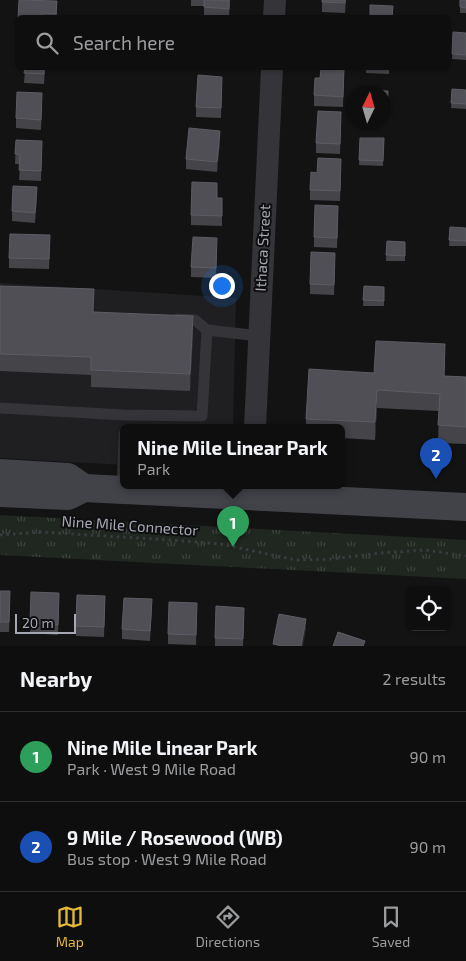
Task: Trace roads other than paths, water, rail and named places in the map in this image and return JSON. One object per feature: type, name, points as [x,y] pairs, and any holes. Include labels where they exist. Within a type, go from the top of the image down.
[{"type":"main road","points":[[0,473],[68,477],[84,488]]},
{"type":"main road","points":[[0,492],[68,496],[84,488],[252,491],[466,508]]},
{"type":"street","points":[[274,15],[275,0]]},
{"type":"street","name":"Ithaca Street","points":[[255,424],[272,70]]},
{"type":"lane","points":[[168,318],[195,320],[207,330],[259,336]]},
{"type":"lane","points":[[0,408],[125,415],[202,416],[207,330]]},
{"type":"lane","points":[[124,424],[125,415]]},
{"type":"place","name":"9 Mile / Rosewood (WB)","points":[[436,479]]},
{"type":"place","name":"Nine Mile Linear Park","points":[[233,547]]}]
